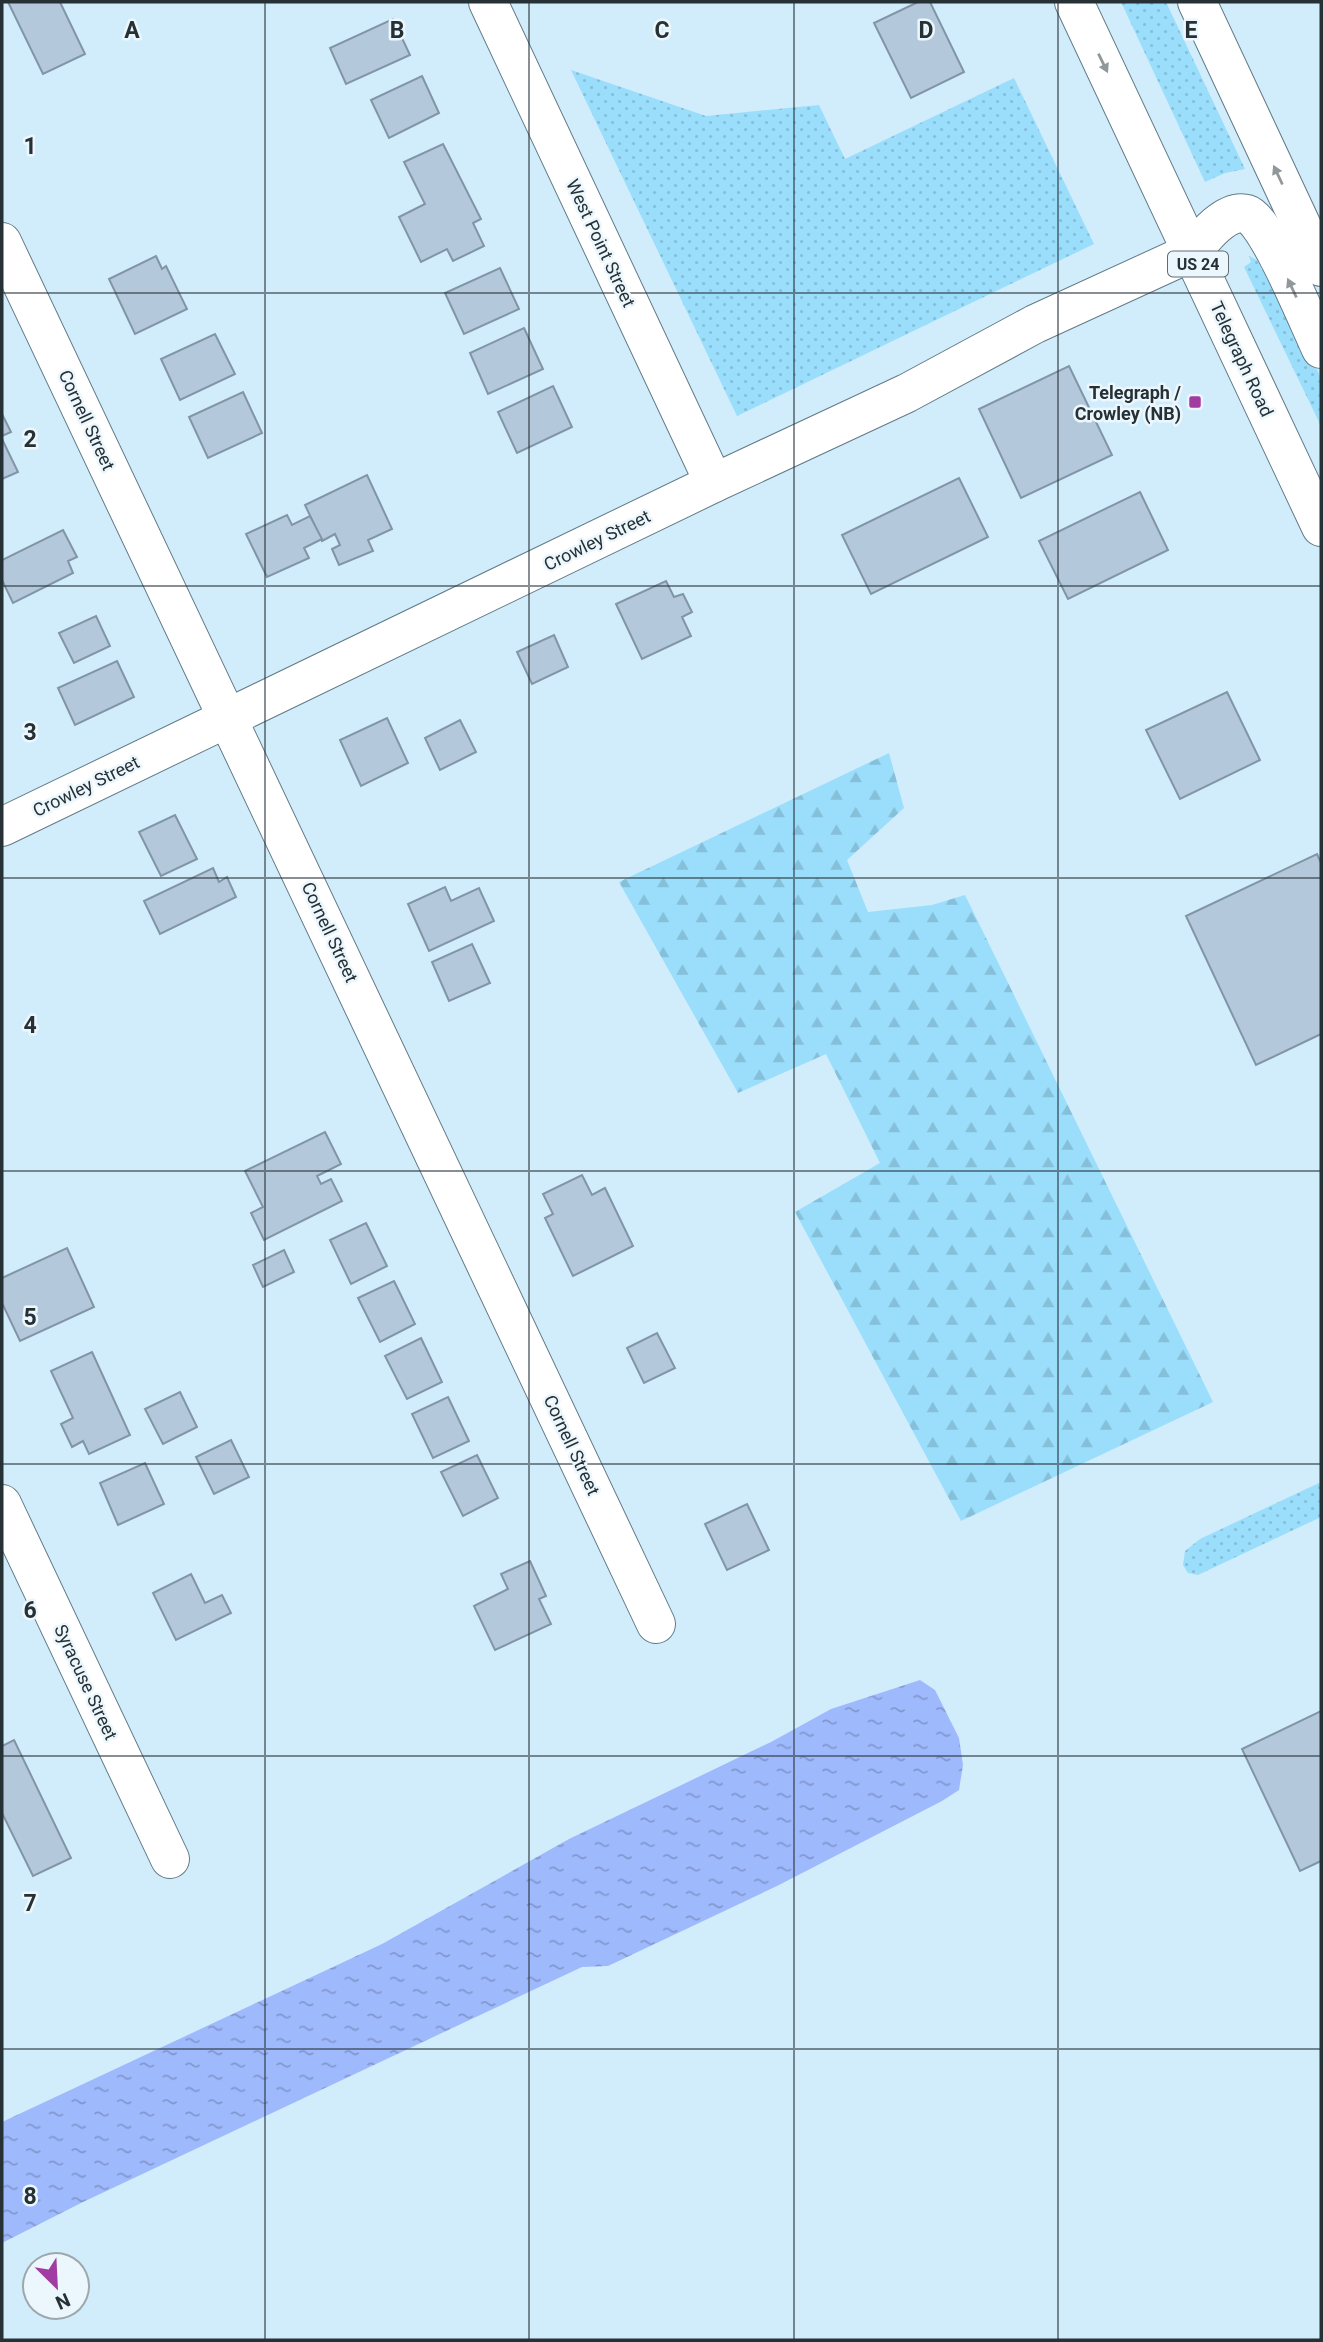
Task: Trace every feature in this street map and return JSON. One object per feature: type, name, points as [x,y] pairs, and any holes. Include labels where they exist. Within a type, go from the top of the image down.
[{"type":"street","name":"West Point Street","points":[[488,2],[714,483]]},
{"type":"street","name":"Telegraph Road","points":[[1074,2],[1321,527]]},
{"type":"street","points":[[1197,2],[1321,267]]},
{"type":"street","points":[[1192,251],[1211,228],[1234,215],[1244,213],[1255,218],[1269,238],[1321,349]]},
{"type":"street","name":"Cornell Street","points":[[2,242],[656,1623]]},
{"type":"street","name":"Crowley Street","points":[[2,827],[714,483],[907,393],[1035,324],[1192,251]]},
{"type":"street","points":[[1292,464],[1321,495]]},
{"type":"street","name":"Syracuse Street","points":[[2,1504],[170,1859]]},
{"type":"green space","points":[[1121,2],[1166,2],[1245,169],[1225,173],[1205,182]]},
{"type":"green space","points":[[571,70],[706,116],[819,105],[845,159],[1014,78],[1094,244],[737,416]]},
{"type":"green space","points":[[1249,256],[1257,260],[1262,270],[1269,267],[1321,378],[1321,426],[1244,267],[1251,262]]},
{"type":"green space","points":[[889,753],[904,808],[847,860],[868,912],[932,905],[965,895],[1213,1402],[961,1521],[795,1212],[880,1163],[826,1054],[738,1093],[619,882]]},
{"type":"green space","points":[[1321,1482],[1321,1517],[1198,1575],[1188,1573],[1183,1565],[1185,1551],[1200,1539]]},
{"type":"water","points":[[920,1680],[935,1690],[959,1738],[963,1765],[959,1790],[942,1801],[777,1886],[608,1966],[582,1967],[83,2202],[2,2243],[2,2122],[382,1944],[569,1839],[771,1742],[831,1709]]},
{"type":"building","points":[[8,2],[60,2],[85,54],[43,74]]},
{"type":"building","points":[[918,2],[930,2],[964,72],[911,98],[874,23]]},
{"type":"building","points":[[393,19],[410,55],[346,84],[330,48]]},
{"type":"building","points":[[422,76],[439,113],[389,138],[371,100]]},
{"type":"building","points":[[443,144],[481,219],[473,223],[484,246],[453,261],[447,249],[421,262],[399,217],[425,204],[404,162]]},
{"type":"building","points":[[156,256],[162,269],[166,266],[187,309],[135,334],[109,279]]},
{"type":"building","points":[[500,268],[519,309],[464,334],[445,293]]},
{"type":"building","points":[[524,328],[543,369],[488,394],[470,353]]},
{"type":"building","points":[[215,334],[235,374],[180,400],[161,359]]},
{"type":"building","points":[[1069,366],[1112,455],[1021,498],[979,409]]},
{"type":"building","points":[[553,386],[572,427],[517,453],[498,412]]},
{"type":"building","points":[[243,392],[262,433],[208,458],[189,417]]},
{"type":"building","points":[[2,414],[11,432],[2,436]]},
{"type":"building","points":[[2,439],[18,472],[2,479]]},
{"type":"building","points":[[367,475],[392,529],[368,540],[373,551],[339,565],[332,549],[340,545],[335,534],[322,541],[305,505]]},
{"type":"building","points":[[959,478],[988,537],[871,594],[842,535]]},
{"type":"building","points":[[1140,492],[1168,550],[1068,599],[1039,541]]},
{"type":"building","points":[[287,515],[292,525],[310,516],[322,539],[304,548],[309,558],[267,577],[246,534]]},
{"type":"building","points":[[63,530],[77,557],[68,561],[73,573],[13,603],[2,580],[2,560]]},
{"type":"building","points":[[666,581],[674,597],[683,594],[692,612],[682,617],[691,636],[642,659],[616,604]]},
{"type":"building","points":[[96,616],[110,646],[74,663],[59,633]]},
{"type":"building","points":[[554,635],[568,667],[532,684],[517,652]]},
{"type":"building","points":[[117,661],[134,697],[75,725],[58,688]]},
{"type":"building","points":[[1227,692],[1260,760],[1180,799],[1146,730]]},
{"type":"building","points":[[387,718],[408,763],[361,786],[340,740]]},
{"type":"building","points":[[460,720],[476,752],[440,770],[425,738]]},
{"type":"building","points":[[175,815],[197,859],[161,876],[139,832]]},
{"type":"building","points":[[1317,854],[1321,863],[1321,1034],[1256,1065],[1186,916]]},
{"type":"building","points":[[213,868],[219,882],[227,877],[236,897],[160,934],[144,901]]},
{"type":"building","points":[[445,887],[451,901],[479,888],[494,921],[429,951],[408,904]]},
{"type":"building","points":[[472,944],[490,983],[449,1001],[432,962]]},
{"type":"building","points":[[325,1132],[341,1164],[317,1176],[321,1184],[331,1179],[342,1201],[264,1240],[251,1213],[263,1207],[245,1171]]},
{"type":"building","points":[[582,1175],[592,1195],[605,1188],[633,1246],[573,1276],[545,1218],[553,1214],[543,1194]]},
{"type":"building","points":[[366,1223],[387,1266],[351,1284],[330,1240]]},
{"type":"building","points":[[67,1248],[94,1307],[20,1341],[2,1303],[2,1278]]},
{"type":"building","points":[[284,1250],[294,1272],[263,1287],[253,1265]]},
{"type":"building","points":[[394,1281],[415,1324],[380,1342],[358,1298]]},
{"type":"building","points":[[657,1333],[675,1368],[644,1383],[627,1348]]},
{"type":"building","points":[[421,1338],[442,1382],[407,1399],[385,1356]]},
{"type":"building","points":[[92,1352],[130,1435],[89,1454],[83,1441],[72,1447],[61,1424],[73,1418],[51,1371]]},
{"type":"building","points":[[180,1392],[197,1427],[163,1444],[145,1409]]},
{"type":"building","points":[[448,1397],[469,1441],[433,1458],[412,1414]]},
{"type":"building","points":[[231,1440],[249,1477],[214,1494],[196,1457]]},
{"type":"building","points":[[477,1455],[498,1498],[463,1516],[441,1472]]},
{"type":"building","points":[[145,1463],[164,1504],[118,1525],[100,1483]]},
{"type":"building","points":[[747,1504],[769,1550],[727,1570],[705,1524]]},
{"type":"building","points":[[530,1561],[546,1596],[539,1599],[551,1624],[495,1650],[474,1606],[508,1589],[501,1574]]},
{"type":"building","points":[[191,1574],[205,1603],[222,1595],[231,1613],[176,1640],[153,1593]]},
{"type":"building","points":[[1321,1711],[1321,1861],[1300,1871],[1242,1749]]},
{"type":"building","points":[[14,1740],[71,1858],[33,1876],[2,1813],[2,1746]]},
{"type":"place","name":"Telegraph / Crowley (NB)","points":[[1195,402]]}]
